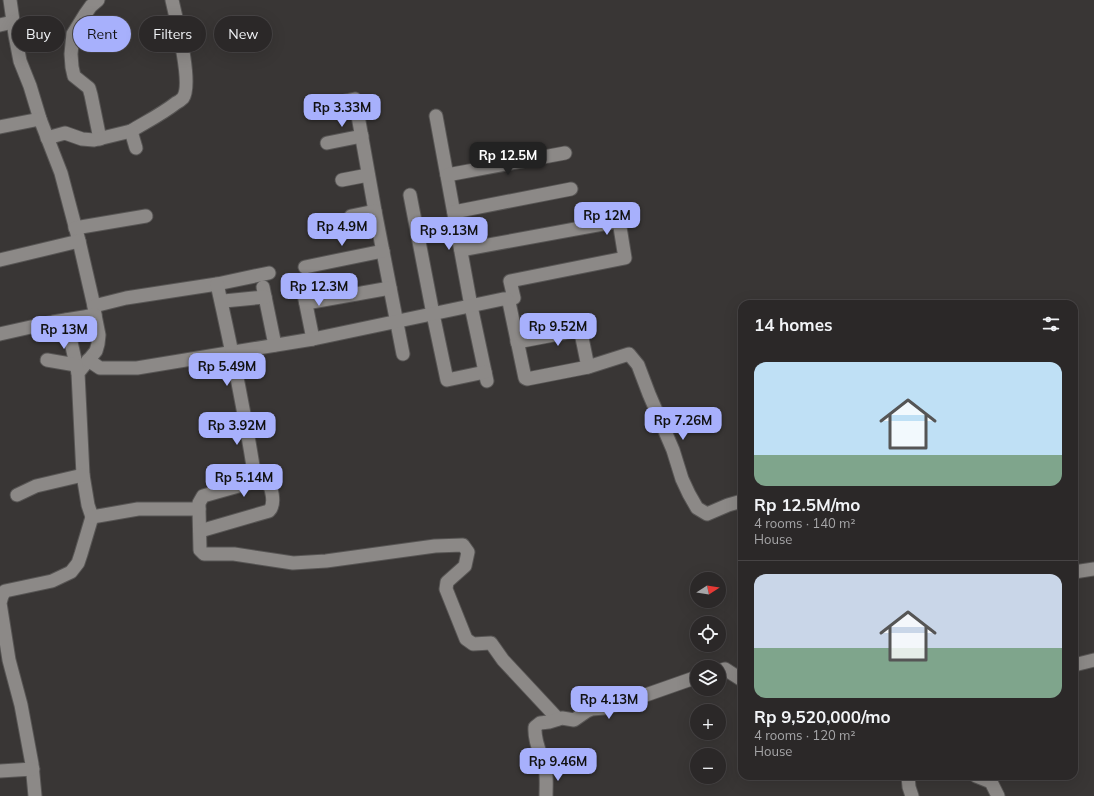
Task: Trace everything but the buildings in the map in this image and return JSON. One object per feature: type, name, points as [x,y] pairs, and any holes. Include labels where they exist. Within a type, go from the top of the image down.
[{"type":"street","points":[[10,0],[6,24],[61,173],[79,241],[99,335],[96,351],[81,366]]},
{"type":"street","points":[[98,0],[91,6],[72,34],[70,54],[74,76],[89,88],[100,139]]},
{"type":"street","points":[[47,138],[65,133],[89,140],[131,132],[172,107],[183,98],[186,92],[185,65],[172,0]]},
{"type":"street","points":[[321,106],[355,99],[368,175],[403,354]]},
{"type":"street","points":[[410,194],[447,380],[486,377],[471,306],[436,116]]},
{"type":"street","points":[[0,128],[40,119]]},
{"type":"street","points":[[131,132],[136,148]]},
{"type":"street","points":[[327,143],[362,136]]},
{"type":"street","points":[[447,175],[565,153]]},
{"type":"street","points":[[342,180],[368,175]]},
{"type":"street","points":[[454,212],[571,189]]},
{"type":"street","points":[[351,216],[375,212]]},
{"type":"street","points":[[75,228],[146,216]]},
{"type":"street","points":[[47,360],[100,368],[137,368],[275,345],[514,298],[510,281],[625,258],[619,221],[461,250]]},
{"type":"street","points":[[0,260],[79,241]]},
{"type":"street","points":[[305,267],[383,251]]},
{"type":"street","points":[[0,334],[26,327],[66,320],[126,298],[217,284],[269,272]]},
{"type":"street","points":[[301,280],[313,338]]},
{"type":"street","points":[[217,284],[245,416],[254,472],[253,479],[249,483],[203,496],[199,503],[201,552],[206,555],[234,554],[293,563],[326,561],[435,546],[463,545],[468,552],[465,566],[447,582],[446,588],[466,639],[473,644],[491,643],[503,660],[558,719]]},
{"type":"street","points":[[306,303],[390,288]]},
{"type":"street","points":[[224,301],[264,292],[275,345]]},
{"type":"street","points":[[507,299],[509,302],[525,378],[527,379],[588,367],[629,354],[638,365],[648,394],[673,450],[682,479],[697,508],[707,514],[738,502]]},
{"type":"street","points":[[35,796],[21,705],[5,662],[0,604],[5,591],[52,581],[71,572],[78,563],[92,517],[88,505],[83,475],[81,366],[66,320]]},
{"type":"street","points":[[517,342],[579,331],[581,333],[588,367]]},
{"type":"street","points":[[200,531],[269,511],[271,509],[272,501],[270,486],[266,479],[254,472]]},
{"type":"street","points":[[17,495],[36,486],[83,475]]},
{"type":"street","points":[[92,517],[138,509],[199,508]]},
{"type":"street","points":[[1078,571],[1094,569]]},
{"type":"street","points":[[1078,664],[1094,660]]},
{"type":"street","points":[[726,670],[738,677]]},
{"type":"street","points":[[546,796],[546,769],[538,751],[534,734],[535,727],[540,722],[549,722],[562,718],[574,720],[592,709],[604,708],[623,703],[690,679]]},
{"type":"street","points":[[0,771],[32,769]]},
{"type":"street","points":[[908,780],[912,796]]},
{"type":"street","points":[[986,780],[991,782],[998,796]]}]
